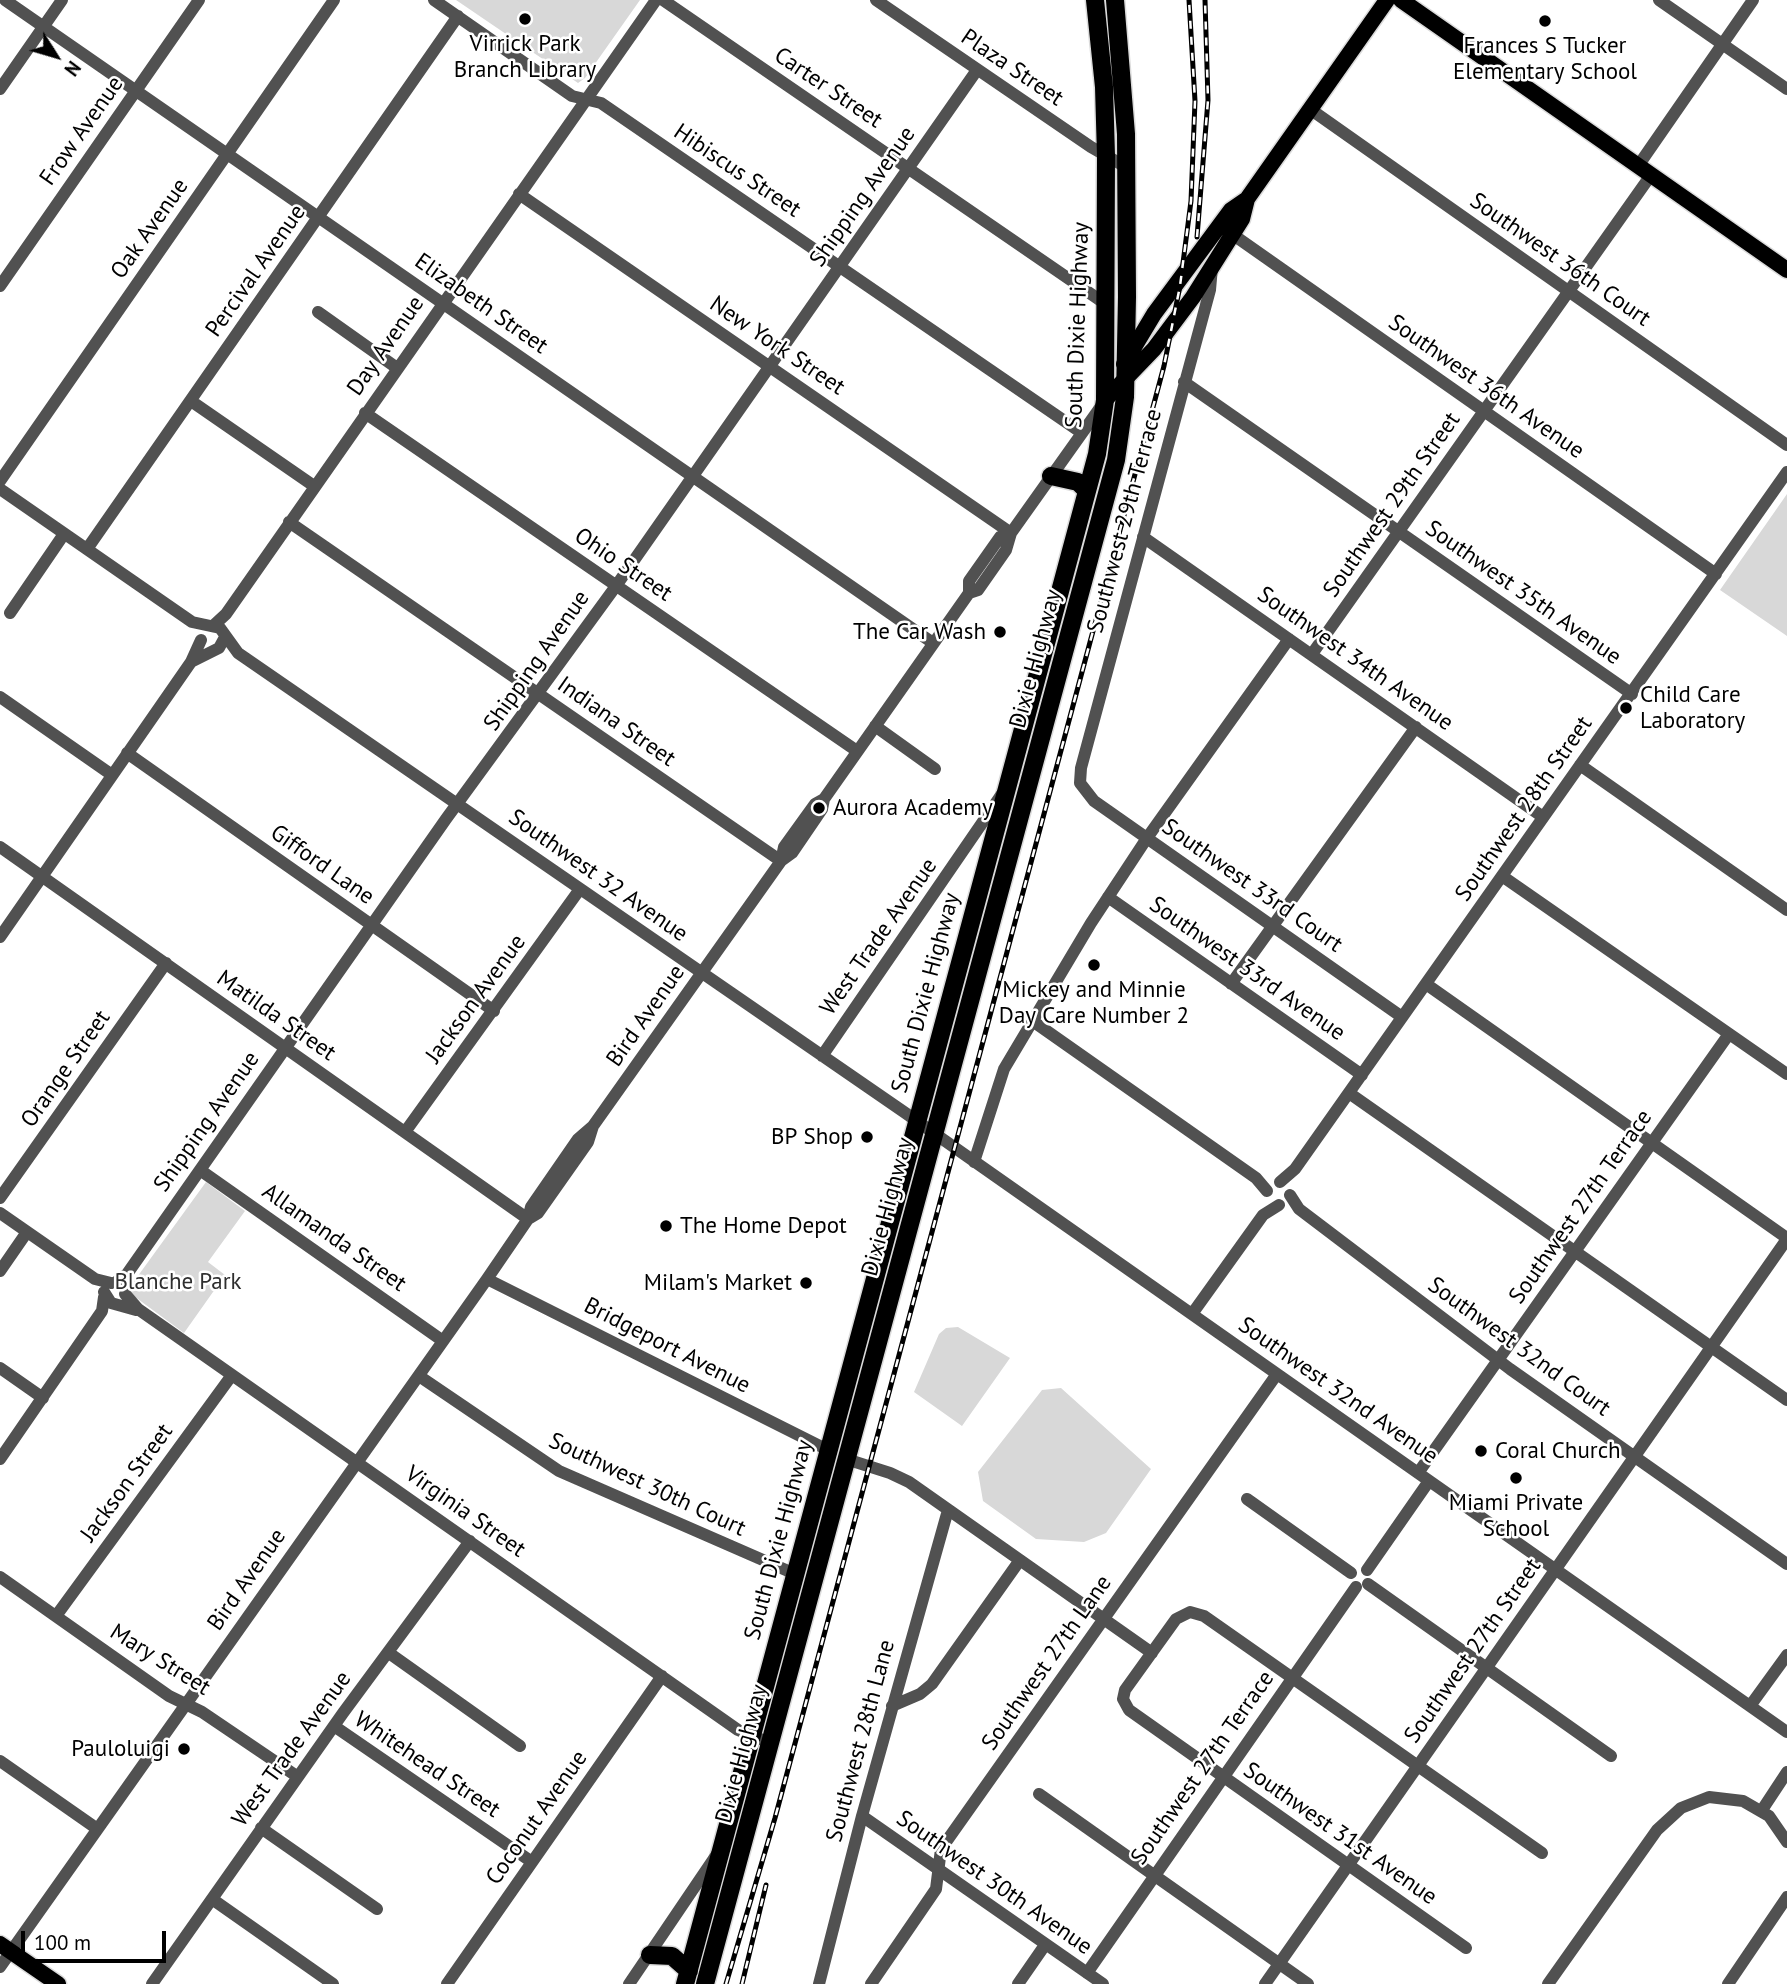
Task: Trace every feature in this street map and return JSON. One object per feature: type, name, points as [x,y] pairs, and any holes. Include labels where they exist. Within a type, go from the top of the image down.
[{"type":"highway","name":"South Dixie Highway","points":[[1115,0],[1126,167],[1127,359]]},
{"type":"highway","name":"South Dixie Highway","points":[[687,1978],[1087,491],[1105,400],[1107,305],[1106,156],[1093,2]]},
{"type":"highway","name":"Dixie Highway","points":[[705,1984],[1116,460],[1127,359]]},
{"type":"highway","points":[[1051,476],[1072,479],[1087,491]]},
{"type":"highway","points":[[650,1955],[669,1954],[687,1978]]},
{"type":"main road","points":[[1105,400],[1154,314],[1231,210],[1247,199],[1387,0]]},
{"type":"main road","points":[[1401,0],[1787,270]]},
{"type":"main road","points":[[1105,400],[1126,382],[1170,329],[1242,219],[1247,199]]},
{"type":"main road","points":[[5,1947],[58,1984]]},
{"type":"street","name":"Elizabeth Street","points":[[5,0],[933,643]]},
{"type":"street","points":[[0,89],[62,0]]},
{"type":"street","name":"Frow Avenue","points":[[0,286],[4,271],[199,0]]},
{"type":"street","name":"Oak Avenue","points":[[0,481],[334,0]]},
{"type":"street","name":"Hibiscus Street","points":[[434,0],[572,96],[601,103],[1082,433]]},
{"type":"street","name":"Day Avenue","points":[[0,937],[191,662],[213,637],[314,486],[656,0]]},
{"type":"street","name":"Carter Street","points":[[663,0],[1107,305]]},
{"type":"street","name":"Plaza Street","points":[[876,0],[977,70],[1126,167]]},
{"type":"street","points":[[1659,0],[1787,89]]},
{"type":"street","name":"Southwest 29th Street","points":[[1312,654],[1569,291],[1722,44],[1753,0]]},
{"type":"street","points":[[1093,2],[1117,19]]},
{"type":"street","name":"Percival Avenue","points":[[87,550],[458,16]]},
{"type":"street","name":"Shipping Avenue","points":[[115,1293],[372,925],[616,586],[977,70]]},
{"type":"street","name":"Southwest 36th Court","points":[[1310,109],[1787,445]]},
{"type":"street","name":"New York Street","points":[[519,194],[1012,533]]},
{"type":"street","name":"Southwest 36th Avenue","points":[[1232,234],[1716,574]]},
{"type":"street","name":"Southwest 29th Terrace","points":[[1080,785],[1081,768],[1210,290],[1212,267]]},
{"type":"street","points":[[318,312],[397,368]]},
{"type":"street","name":"Southwest 35th Avenue","points":[[1184,382],[1632,694]]},
{"type":"street","name":"Bird Avenue","points":[[0,1967],[5,1947],[96,1828],[528,1219],[538,1213],[588,1142],[593,1126],[781,861],[792,853],[822,808],[824,799],[933,643],[969,593],[978,590],[1006,550],[1012,533],[1105,400]]},
{"type":"street","points":[[191,401],[314,486]]},
{"type":"street","name":"Ohio Street","points":[[365,413],[857,751]]},
{"type":"street","name":"Southwest 28th Street","points":[[1192,1314],[1787,472]]},
{"type":"street","name":"Southwest 32 Avenue","points":[[0,489],[933,1133]]},
{"type":"street","name":"Indiana Street","points":[[289,522],[781,861]]},
{"type":"street","points":[[10,613],[64,534]]},
{"type":"street","name":"Southwest 34th Avenue","points":[[1143,537],[1543,817]]},
{"type":"street","points":[[974,1162],[999,1079],[1108,897],[1289,639]]},
{"type":"street","points":[[0,697],[112,775]]},
{"type":"street","points":[[875,726],[935,769]]},
{"type":"street","points":[[1231,984],[1416,727]]},
{"type":"street","name":"Gifford Lane","points":[[127,753],[494,1011]]},
{"type":"street","points":[[1580,765],[1787,910]]},
{"type":"street","name":"Southwest 33rd Court","points":[[1080,785],[1094,801],[1402,1017]]},
{"type":"street","name":"West Trade Avenue","points":[[822,1056],[1007,788]]},
{"type":"street","points":[[970,842],[982,840],[991,845]]},
{"type":"street","name":"Matilda Street","points":[[0,847],[528,1219]]},
{"type":"street","points":[[1502,876],[1787,1074]]},
{"type":"street","name":"Jackson Avenue","points":[[405,1132],[580,889]]},
{"type":"street","name":"Southwest 33rd Avenue","points":[[1108,897],[1362,1075]]},
{"type":"street","name":"Orange Street","points":[[0,1198],[166,963]]},
{"type":"street","points":[[1426,985],[1787,1238]]},
{"type":"street","name":"Southwest 32nd Court","points":[[1034,1022],[1279,1194],[1498,1360],[1787,1564]]},
{"type":"street","name":"Southwest 27th Terrace","points":[[1418,1473],[1729,1034]]},
{"type":"street","points":[[1349,1093],[1787,1400]]},
{"type":"street","name":"Southwest 32nd Avenue","points":[[933,1133],[1787,1732]]},
{"type":"street","name":"Allamanda Street","points":[[200,1170],[443,1342]]},
{"type":"street","points":[[0,1213],[115,1293],[0,1459]]},
{"type":"street","points":[[0,1271],[27,1232]]},
{"type":"street","name":"Southwest 27th Street","points":[[1265,1984],[1787,1238]]},
{"type":"street","name":"Bridgeport Avenue","points":[[487,1279],[828,1450]]},
{"type":"street","name":"Virginia Street","points":[[115,1293],[662,1676],[751,1736],[770,1743]]},
{"type":"street","points":[[0,1368],[43,1398]]},
{"type":"street","name":"Southwest 27th Lane","points":[[871,1984],[936,1889],[941,1849],[1277,1374]]},
{"type":"street","name":"Jackson Street","points":[[56,1616],[232,1375]]},
{"type":"street","name":"Southwest 30th Court","points":[[419,1376],[559,1471],[795,1574]]},
{"type":"street","points":[[846,1459],[895,1475],[1152,1653],[1176,1619],[1190,1612],[1204,1616],[1542,1853]]},
{"type":"street","points":[[1367,1570],[1429,1481]]},
{"type":"street","points":[[1247,1499],[1351,1573]]},
{"type":"street","name":"Southwest 28th Lane","points":[[819,1984],[862,1816],[948,1510]]},
{"type":"street","name":"West Trade Avenue","points":[[152,1984],[334,1726],[470,1541]]},
{"type":"street","points":[[892,1706],[920,1694],[932,1684],[1020,1560]]},
{"type":"street","points":[[1351,1573],[1358,1568],[1367,1570]]},
{"type":"street","points":[[1362,1586],[1370,1578],[1367,1570]]},
{"type":"street","points":[[1351,1573],[1351,1583],[1362,1586],[1486,1668],[1611,1756]]},
{"type":"street","name":"Mary Street","points":[[0,1577],[169,1696],[185,1703],[298,1777]]},
{"type":"street","name":"Southwest 27th Terrace","points":[[1087,1973],[1291,1678],[1362,1586]]},
{"type":"street","points":[[389,1653],[520,1746]]},
{"type":"street","name":"Southwest 31st Avenue","points":[[1152,1653],[1125,1690],[1124,1703],[1134,1715],[1466,1948]]},
{"type":"street","points":[[1750,1706],[1787,1655]]},
{"type":"street","name":"Coconut Avenue","points":[[447,1984],[662,1676]]},
{"type":"street","name":"Whitehead Street","points":[[334,1726],[532,1862]]},
{"type":"street","points":[[0,1761],[96,1828]]},
{"type":"street","points":[[1762,1810],[1787,1772]]},
{"type":"street","points":[[1039,1794],[1308,1984]]},
{"type":"street","points":[[1548,1984],[1657,1830],[1674,1812],[1696,1800],[1717,1797],[1742,1801],[1762,1810],[1773,1820],[1787,1842]]},
{"type":"street","name":"Southwest 30th Avenue","points":[[862,1816],[1102,1984]]},
{"type":"street","points":[[261,1828],[377,1909]]},
{"type":"street","points":[[629,1984],[721,1848]]},
{"type":"street","points":[[1728,1984],[1787,1897]]},
{"type":"street","points":[[212,1899],[333,1984]]},
{"type":"street","points":[[1018,1984],[1045,1945]]},
{"type":"green space","points":[[456,0],[640,0],[585,78],[578,83]]},
{"type":"green space","points":[[1787,494],[1787,636],[1720,590]]},
{"type":"green space","name":"Blanche Park","points":[[206,1182],[245,1211],[208,1262],[225,1275],[184,1333],[127,1291]]},
{"type":"green space","points":[[958,1327],[1010,1358],[962,1426],[914,1392],[939,1334],[946,1328]]},
{"type":"green space","points":[[1061,1388],[1151,1469],[1106,1533],[1084,1542],[1036,1539],[983,1501],[978,1472],[1042,1390]]},
{"type":"railway","points":[[726,1984],[775,1818],[1164,366],[1180,286],[1191,201],[1195,101],[1189,0]]},
{"type":"railway","points":[[1197,237],[1208,100],[1205,0]]},
{"type":"railway","points":[[742,1984],[766,1885]]},
{"type":"place","name":"Virrick Park Branch Library","points":[[525,19]]},
{"type":"place","name":"Frances S Tucker Elementary School","points":[[1545,21]]},
{"type":"place","name":"The Car Wash","points":[[1000,632]]},
{"type":"place","name":"Child Care Laboratory","points":[[1626,708]]},
{"type":"place","name":"Aurora Academy","points":[[819,808]]},
{"type":"place","name":"Mickey and Minnie Day Care Number 2","points":[[1094,965]]},
{"type":"place","name":"BP Shop","points":[[867,1137]]},
{"type":"place","name":"The Home Depot","points":[[666,1226]]},
{"type":"place","name":"Milam's Market","points":[[806,1283]]},
{"type":"place","name":"Coral Church","points":[[1481,1451]]},
{"type":"place","name":"Miami Private School","points":[[1516,1478]]},
{"type":"place","name":"Pauloluigi","points":[[184,1749]]}]
